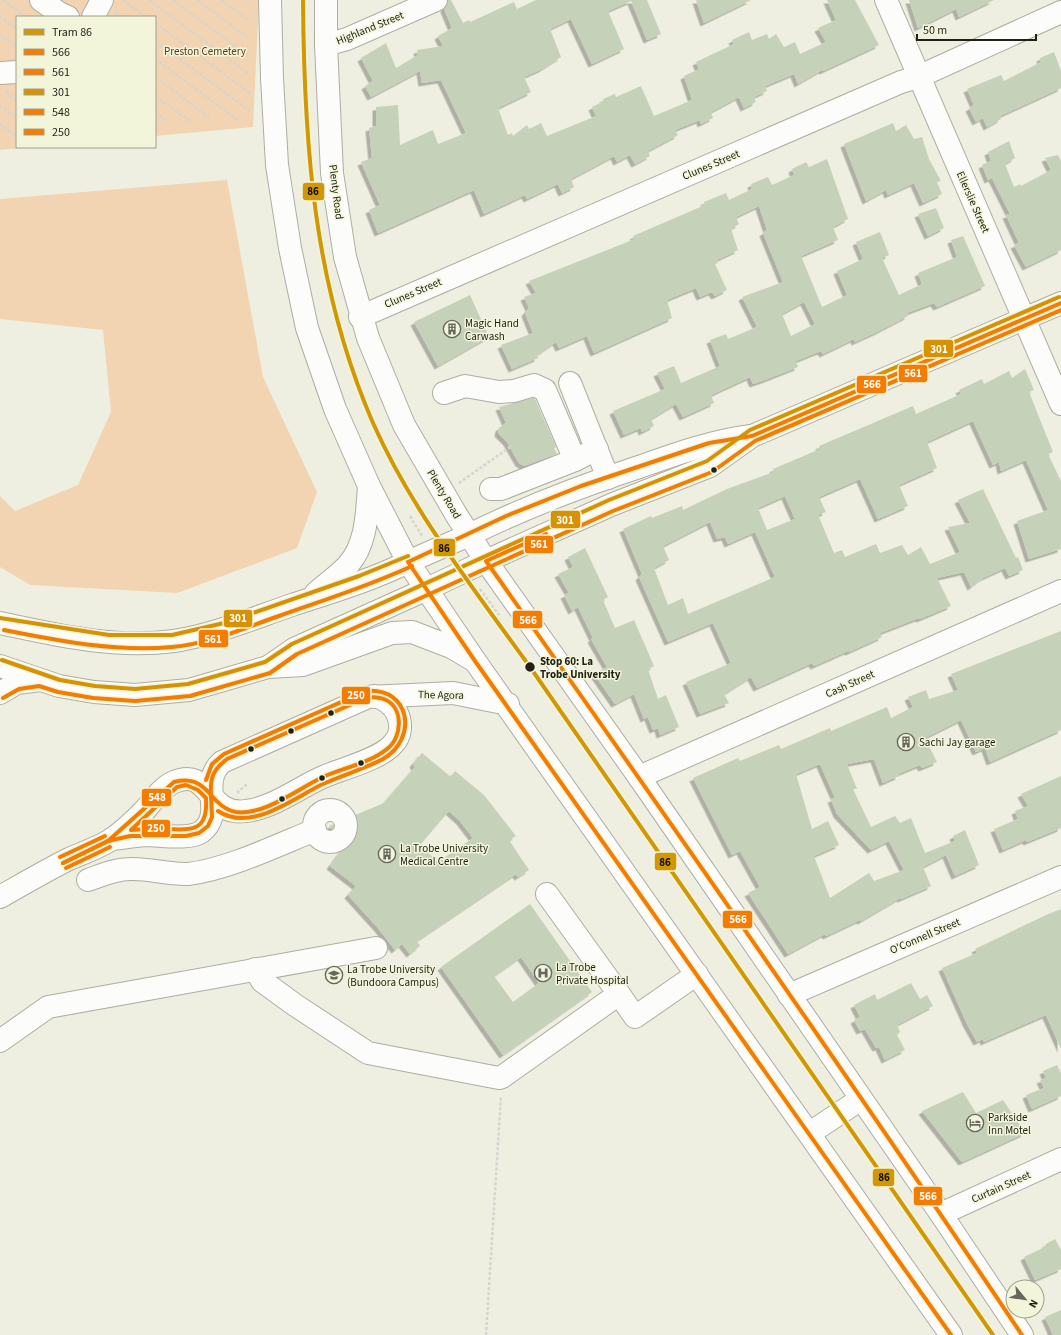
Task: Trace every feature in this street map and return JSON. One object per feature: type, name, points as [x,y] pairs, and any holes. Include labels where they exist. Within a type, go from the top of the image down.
[{"type":"main road","points":[[41,0],[66,16]]},
{"type":"main road","points":[[270,0],[272,78],[277,165],[290,248],[307,328],[335,409],[369,486],[408,562],[475,661],[508,704],[952,1335]]},
{"type":"main road","name":"Plenty Road","points":[[326,0],[326,45],[332,173],[345,258],[360,317],[404,425],[486,561],[639,777],[941,1214],[1022,1335]]},
{"type":"main road","name":"Highland Street","points":[[326,45],[347,39],[436,0]]},
{"type":"main road","name":"Ellerslie Street","points":[[886,0],[1061,404]]},
{"type":"main road","name":"Clunes Street","points":[[360,317],[901,82],[918,76],[1061,12]]},
{"type":"main road","points":[[0,74],[16,72]]},
{"type":"main road","points":[[268,667],[294,649],[486,561],[612,505],[710,466],[752,436],[1025,320],[1061,303]]},
{"type":"main road","points":[[442,394],[455,382],[475,376],[488,380],[505,392],[534,385],[545,390],[575,460]]},
{"type":"main road","points":[[570,383],[597,449],[613,476],[652,490]]},
{"type":"main road","points":[[1,626],[91,640],[123,642],[174,641],[220,630],[392,570],[516,512],[613,476],[709,443],[752,436]]},
{"type":"main road","points":[[491,488],[501,489],[575,460],[597,449]]},
{"type":"main road","points":[[516,482],[516,512],[518,520],[524,522],[580,502],[612,505]]},
{"type":"main road","points":[[309,599],[348,564],[356,552],[362,540],[367,513],[369,486]]},
{"type":"main road","name":"Cash Street","points":[[639,777],[1061,591]]},
{"type":"main road","points":[[0,666],[40,680],[94,692],[142,694],[189,690],[268,667],[303,665],[392,633],[412,632],[450,646],[475,661]]},
{"type":"main road","points":[[0,693],[17,683],[40,680]]},
{"type":"main road","name":"The Agora","points":[[112,839],[149,835],[187,836],[197,834],[206,827],[211,816],[213,808],[211,794],[212,776],[222,762],[359,700],[374,696],[453,693],[508,704]]},
{"type":"main road","points":[[0,897],[52,868],[112,839],[139,816],[171,783],[192,779],[199,782],[211,794],[218,804],[227,810],[237,812],[251,810],[264,806],[322,778],[385,752],[398,738],[400,721],[396,711],[389,704],[380,697],[374,696]]},
{"type":"main road","points":[[88,880],[125,869],[189,874],[218,868],[315,830]]},
{"type":"main road","name":"O'Connell Street","points":[[789,995],[1061,877]]},
{"type":"main road","points":[[547,894],[635,1017],[697,974]]},
{"type":"main road","points":[[0,1041],[48,1007],[376,948]]},
{"type":"main road","points":[[255,969],[262,980],[368,1053],[499,1078],[618,994]]},
{"type":"main road","points":[[810,1133],[861,1099]]},
{"type":"main road","name":"Curtain Street","points":[[941,1214],[1061,1159]]},
{"type":"path","points":[[3,0],[25,16]]},
{"type":"path","points":[[123,0],[145,16]]},
{"type":"path","points":[[149,0],[249,74]]},
{"type":"path","points":[[173,0],[249,56]]},
{"type":"path","points":[[197,0],[249,38]]},
{"type":"path","points":[[221,0],[250,21]]},
{"type":"path","points":[[0,16],[16,28]]},
{"type":"path","points":[[156,24],[251,94]]},
{"type":"path","points":[[0,34],[16,46]]},
{"type":"path","points":[[156,42],[250,111]]},
{"type":"path","points":[[156,60],[239,121]]},
{"type":"path","points":[[156,78],[211,119]]},
{"type":"path","points":[[0,87],[16,99]]},
{"type":"path","points":[[156,97],[190,122]]},
{"type":"path","points":[[0,106],[16,117]]},
{"type":"path","points":[[156,114],[167,122]]},
{"type":"path","points":[[0,124],[16,136]]},
{"type":"path","points":[[459,483],[510,447]]},
{"type":"path","points":[[410,516],[422,536]]},
{"type":"path","points":[[480,589],[498,615]]},
{"type":"path","points":[[486,1335],[502,1077]]},
{"type":"green space","name":"Preston Cemetery","points":[[0,0],[259,0],[253,127],[156,136],[156,16],[16,16],[16,148],[21,148],[0,150]]},
{"type":"green space","points":[[227,180],[263,377],[317,492],[297,548],[177,593],[30,585],[0,567],[0,496],[15,511],[78,485],[111,412],[103,330],[0,319],[0,199]]},
{"type":"building","points":[[448,0],[451,0],[463,23],[469,20],[470,22],[514,2],[517,9],[536,0],[647,0],[661,34],[647,40],[631,1],[608,11],[624,49],[592,64],[571,19],[550,29],[561,57],[542,69],[524,77],[531,92],[498,108],[508,135],[512,133],[513,136],[527,125],[529,129],[541,123],[547,136],[596,116],[592,107],[604,101],[603,99],[615,94],[616,97],[641,86],[654,116],[692,100],[684,76],[699,69],[696,62],[734,44],[732,40],[749,32],[752,40],[767,34],[769,39],[776,34],[784,47],[795,42],[800,54],[826,42],[818,28],[836,20],[827,0],[855,0],[879,45],[823,71],[822,70],[798,84],[794,74],[765,86],[767,91],[754,97],[756,102],[744,108],[739,97],[711,112],[713,118],[701,124],[700,120],[675,130],[678,135],[648,151],[650,156],[635,164],[630,155],[617,162],[614,156],[571,179],[574,187],[562,193],[558,184],[527,199],[525,195],[484,214],[474,190],[378,233],[369,210],[380,205],[361,162],[372,158],[369,128],[376,126],[376,107],[398,105],[400,145],[433,130],[438,144],[466,133],[441,80],[422,83],[420,71],[371,97],[365,86],[373,81],[361,58],[386,43],[396,68],[418,55],[417,50],[443,46],[438,36],[452,28],[444,9]]},
{"type":"building","points":[[696,0],[751,0],[704,23]]},
{"type":"building","points":[[909,0],[994,0],[959,17],[956,9],[918,28]]},
{"type":"building","points":[[1054,52],[1061,71],[1061,88],[1000,116],[1001,119],[987,127],[983,118],[976,122],[969,108],[974,105],[967,89],[1001,75],[1004,81],[1041,62],[1040,58]]},
{"type":"building","points":[[893,123],[896,131],[906,125],[914,139],[922,137],[929,159],[941,181],[937,182],[942,194],[923,203],[914,183],[888,195],[886,190],[866,201],[844,144]]},
{"type":"building","points":[[1009,141],[1015,158],[1005,164],[1014,187],[1020,184],[1021,186],[1051,170],[1045,158],[1058,155],[1061,161],[1061,250],[1026,267],[1014,245],[1019,243],[1006,215],[1010,214],[992,178],[988,180],[982,165],[991,161],[988,152]]},
{"type":"building","points":[[827,159],[848,219],[833,227],[838,240],[801,256],[822,307],[847,295],[837,271],[863,259],[856,242],[880,232],[889,255],[882,258],[899,295],[922,284],[918,273],[957,257],[951,240],[963,236],[985,286],[937,307],[934,303],[907,313],[908,316],[877,332],[855,342],[854,339],[823,354],[821,351],[796,361],[798,367],[765,380],[753,384],[750,377],[711,395],[714,403],[683,417],[676,404],[651,419],[654,426],[642,432],[641,428],[624,435],[613,411],[665,389],[657,373],[674,366],[681,383],[720,366],[710,340],[726,334],[728,339],[757,327],[742,297],[783,282],[763,233],[767,230],[759,206],[736,217],[739,224],[731,229],[738,250],[717,260],[718,263],[715,264],[727,290],[715,296],[712,292],[700,297],[696,288],[667,300],[672,318],[594,353],[587,336],[559,348],[556,342],[537,355],[538,358],[512,369],[501,345],[533,333],[525,313],[529,308],[524,297],[536,293],[529,281],[635,239],[633,236],[705,205],[704,202],[726,193],[729,200],[752,189],[751,184],[768,177],[772,185],[794,175],[792,169],[806,162],[809,167]],"holes":[[[804,302],[815,324],[791,336],[782,314]]]},
{"type":"building","points":[[936,208],[944,228],[928,236],[918,214]]},
{"type":"building","name":"Magic Hand Carwash","points":[[470,295],[489,337],[438,366],[414,322]]},
{"type":"building","points":[[1025,369],[1034,390],[1029,392],[1053,452],[1048,454],[1061,481],[1061,549],[1029,559],[1017,521],[1048,510],[1026,460],[1001,471],[999,462],[993,465],[973,421],[927,442],[937,468],[899,485],[908,506],[878,519],[860,479],[819,497],[826,512],[818,515],[834,553],[842,550],[845,557],[876,544],[880,553],[902,545],[908,555],[921,547],[930,564],[960,552],[948,527],[970,523],[958,500],[983,489],[1016,558],[1018,557],[1023,570],[1009,576],[1005,568],[983,578],[971,587],[964,572],[937,578],[951,606],[880,633],[882,637],[849,652],[848,651],[814,666],[812,663],[757,688],[751,677],[724,694],[729,703],[700,714],[686,682],[731,663],[713,623],[668,642],[639,577],[642,574],[623,529],[651,516],[652,518],[682,506],[683,510],[727,489],[774,472],[773,469],[820,449],[819,446],[913,406],[916,414],[961,394],[959,390],[982,379],[984,384],[1009,371],[1012,378]],"holes":[[[785,496],[795,519],[767,530],[758,508]],[[710,522],[717,539],[725,537],[728,544],[755,532],[775,577],[688,614],[683,598],[668,605],[654,568],[669,560],[663,546]]]},
{"type":"building","points":[[533,398],[535,399],[556,447],[554,448],[557,454],[524,466],[519,463],[507,442],[498,433],[499,428],[506,423],[499,407]]},
{"type":"building","points":[[585,548],[608,597],[603,600],[615,628],[634,620],[654,666],[648,669],[658,699],[666,695],[679,727],[660,735],[658,728],[653,730],[648,717],[644,719],[634,694],[615,704],[594,674],[607,667],[591,639],[593,638],[578,607],[572,611],[564,595],[569,593],[558,574],[573,567],[568,557]]},
{"type":"building","points":[[1061,631],[1061,730],[990,762],[985,748],[976,752],[961,720],[925,738],[937,762],[922,768],[920,765],[898,774],[899,776],[883,783],[874,759],[847,764],[857,789],[853,789],[871,827],[895,816],[900,823],[911,818],[925,853],[955,841],[953,836],[965,830],[979,865],[955,876],[946,855],[923,867],[931,886],[901,899],[900,898],[861,921],[860,920],[826,936],[825,934],[788,954],[748,893],[760,887],[740,851],[732,855],[693,778],[738,758],[740,761],[779,745],[781,749],[830,728],[831,731],[887,707],[891,718],[913,707],[908,697],[926,690],[929,699],[958,690],[951,674]],"holes":[[[820,764],[835,798],[831,799],[837,814],[871,850],[889,841],[904,870],[874,881],[869,873],[830,898],[814,856],[839,845],[828,821],[812,829],[796,774]]]},
{"type":"building","name":"La Trobe University Medical Centre","points":[[422,753],[451,777],[455,771],[484,795],[516,836],[509,840],[529,870],[518,877],[516,874],[417,941],[420,946],[410,954],[402,944],[395,950],[378,928],[348,895],[356,886],[330,866],[347,843],[329,826],[384,803],[415,767],[413,764]],"holes":[[[449,811],[460,821],[473,838],[438,862],[420,845]]]},
{"type":"building","points":[[1061,776],[1061,828],[1003,850],[994,829],[1018,819],[1015,811],[1028,806],[1021,794]]},
{"type":"building","name":"La Trobe Private Hospital","points":[[530,904],[592,992],[503,1055],[441,967]],"holes":[[[521,957],[539,983],[513,1002],[494,976]]]},
{"type":"building","points":[[1061,909],[1061,1049],[1046,1015],[984,1042],[983,1039],[977,1042],[967,1024],[942,968],[977,953],[975,949]]},
{"type":"building","points":[[911,983],[920,999],[927,995],[933,1006],[897,1025],[900,1032],[897,1035],[905,1050],[885,1060],[879,1047],[876,1048],[865,1029],[860,1031],[854,1020],[860,1017],[854,1005],[875,994],[877,1000]]},
{"type":"building","points":[[1057,1065],[1061,1073],[1061,1096],[1032,1109],[1026,1095],[1044,1088],[1040,1080],[1046,1078],[1043,1071]]},
{"type":"building","name":"Parkside Inn Motel","points":[[963,1092],[976,1113],[1003,1100],[1025,1133],[962,1162],[922,1111]]},
{"type":"building","points":[[1055,1239],[1061,1250],[1061,1269],[1035,1279],[1024,1257],[1045,1247],[1046,1244]]},
{"type":"building","points":[[1061,1310],[1061,1335],[1053,1335],[1045,1317]]},
{"type":"tram line","name":"86","points":[[303,0],[306,109],[310,163],[316,216],[325,268],[337,320],[353,372],[373,423],[389,456],[406,487],[445,549],[530,667],[993,1335]]},
{"type":"transit line","name":"301","points":[[2,660],[60,680],[95,686],[135,689],[188,684],[265,662],[292,644],[609,500],[707,461],[750,430],[1059,297]]},
{"type":"transit line","name":"566","points":[[951,1335],[475,661],[408,562],[506,516],[581,486],[709,443],[752,436],[1061,303]]},
{"type":"transit line","name":"561","points":[[3,698],[19,689],[39,686],[58,692],[93,698],[135,701],[190,696],[270,673],[297,654],[613,511],[712,472],[755,441],[1061,310]]},
{"type":"transit line","name":"566","points":[[546,534],[486,561],[756,946],[1022,1335]]},
{"type":"transit line","name":"301","points":[[0,618],[109,635],[172,635],[224,623],[359,576],[408,556]]},
{"type":"transit line","name":"561","points":[[4,630],[66,642],[108,647],[151,648],[199,643],[363,586],[412,566]]},
{"type":"transit line","name":"250","points":[[206,780],[212,764],[224,754],[366,691],[381,692],[393,697],[400,705],[404,716],[405,728],[401,739],[394,750],[383,759],[323,784],[272,811],[258,816],[244,818],[231,817],[218,811]]},
{"type":"transit line","name":"548","points":[[368,697],[386,700],[392,704],[398,717],[399,724],[396,738],[392,744],[380,754],[365,762],[323,777],[270,806],[258,810],[247,812],[228,810],[211,795],[213,774],[227,759],[368,697]]},
{"type":"transit line","name":"548","points":[[108,841],[174,782],[195,782],[211,795]]},
{"type":"transit line","name":"250","points":[[186,785],[198,790],[206,798],[205,816],[198,826],[177,830],[131,830],[177,787],[186,785]]},
{"type":"transit line","name":"548","points":[[108,841],[130,836],[186,836],[199,833],[208,826],[212,817],[211,795]]},
{"type":"transit line","name":"250","points":[[60,857],[105,836]]},
{"type":"transit line","name":"548","points":[[63,863],[108,841]]},
{"type":"transit line","name":"548","points":[[63,863],[108,841]]},
{"type":"transit line","name":"250","points":[[66,868],[110,847]]},
{"type":"place","name":"Magic Hand Carwash","points":[[452,329]]},
{"type":"place","name":"Stop 60: La Trobe University","points":[[530,667]]},
{"type":"place","name":"Sachi Jay garage","points":[[906,742]]},
{"type":"place","name":"La Trobe University Medical Centre","points":[[387,854]]},
{"type":"place","name":"La Trobe Private Hospital","points":[[543,973]]},
{"type":"place","name":"La Trobe University (Bundoora Campus)","points":[[334,975]]},
{"type":"place","name":"Parkside Inn Motel","points":[[975,1123]]}]
